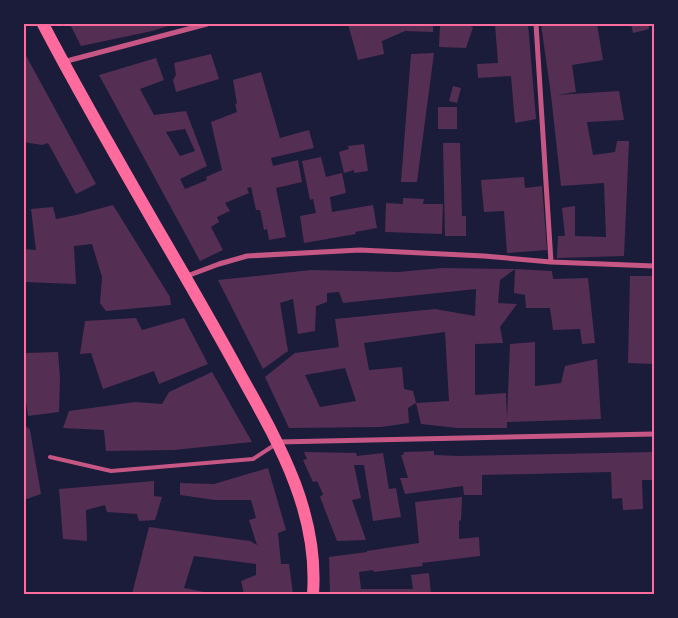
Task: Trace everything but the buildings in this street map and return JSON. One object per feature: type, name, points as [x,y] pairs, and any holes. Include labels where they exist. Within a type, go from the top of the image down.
[{"type":"main road","points":[[43,24],[187,276],[278,442],[303,505],[310,539],[313,594]]},
{"type":"street","points":[[63,62],[207,24]]},
{"type":"street","points":[[536,24],[551,262]]},
{"type":"street","points":[[187,276],[247,256],[360,250],[484,256],[551,262],[654,266]]},
{"type":"street","points":[[278,442],[654,434]]},
{"type":"lane","points":[[50,457],[111,471],[253,459],[278,442]]}]
